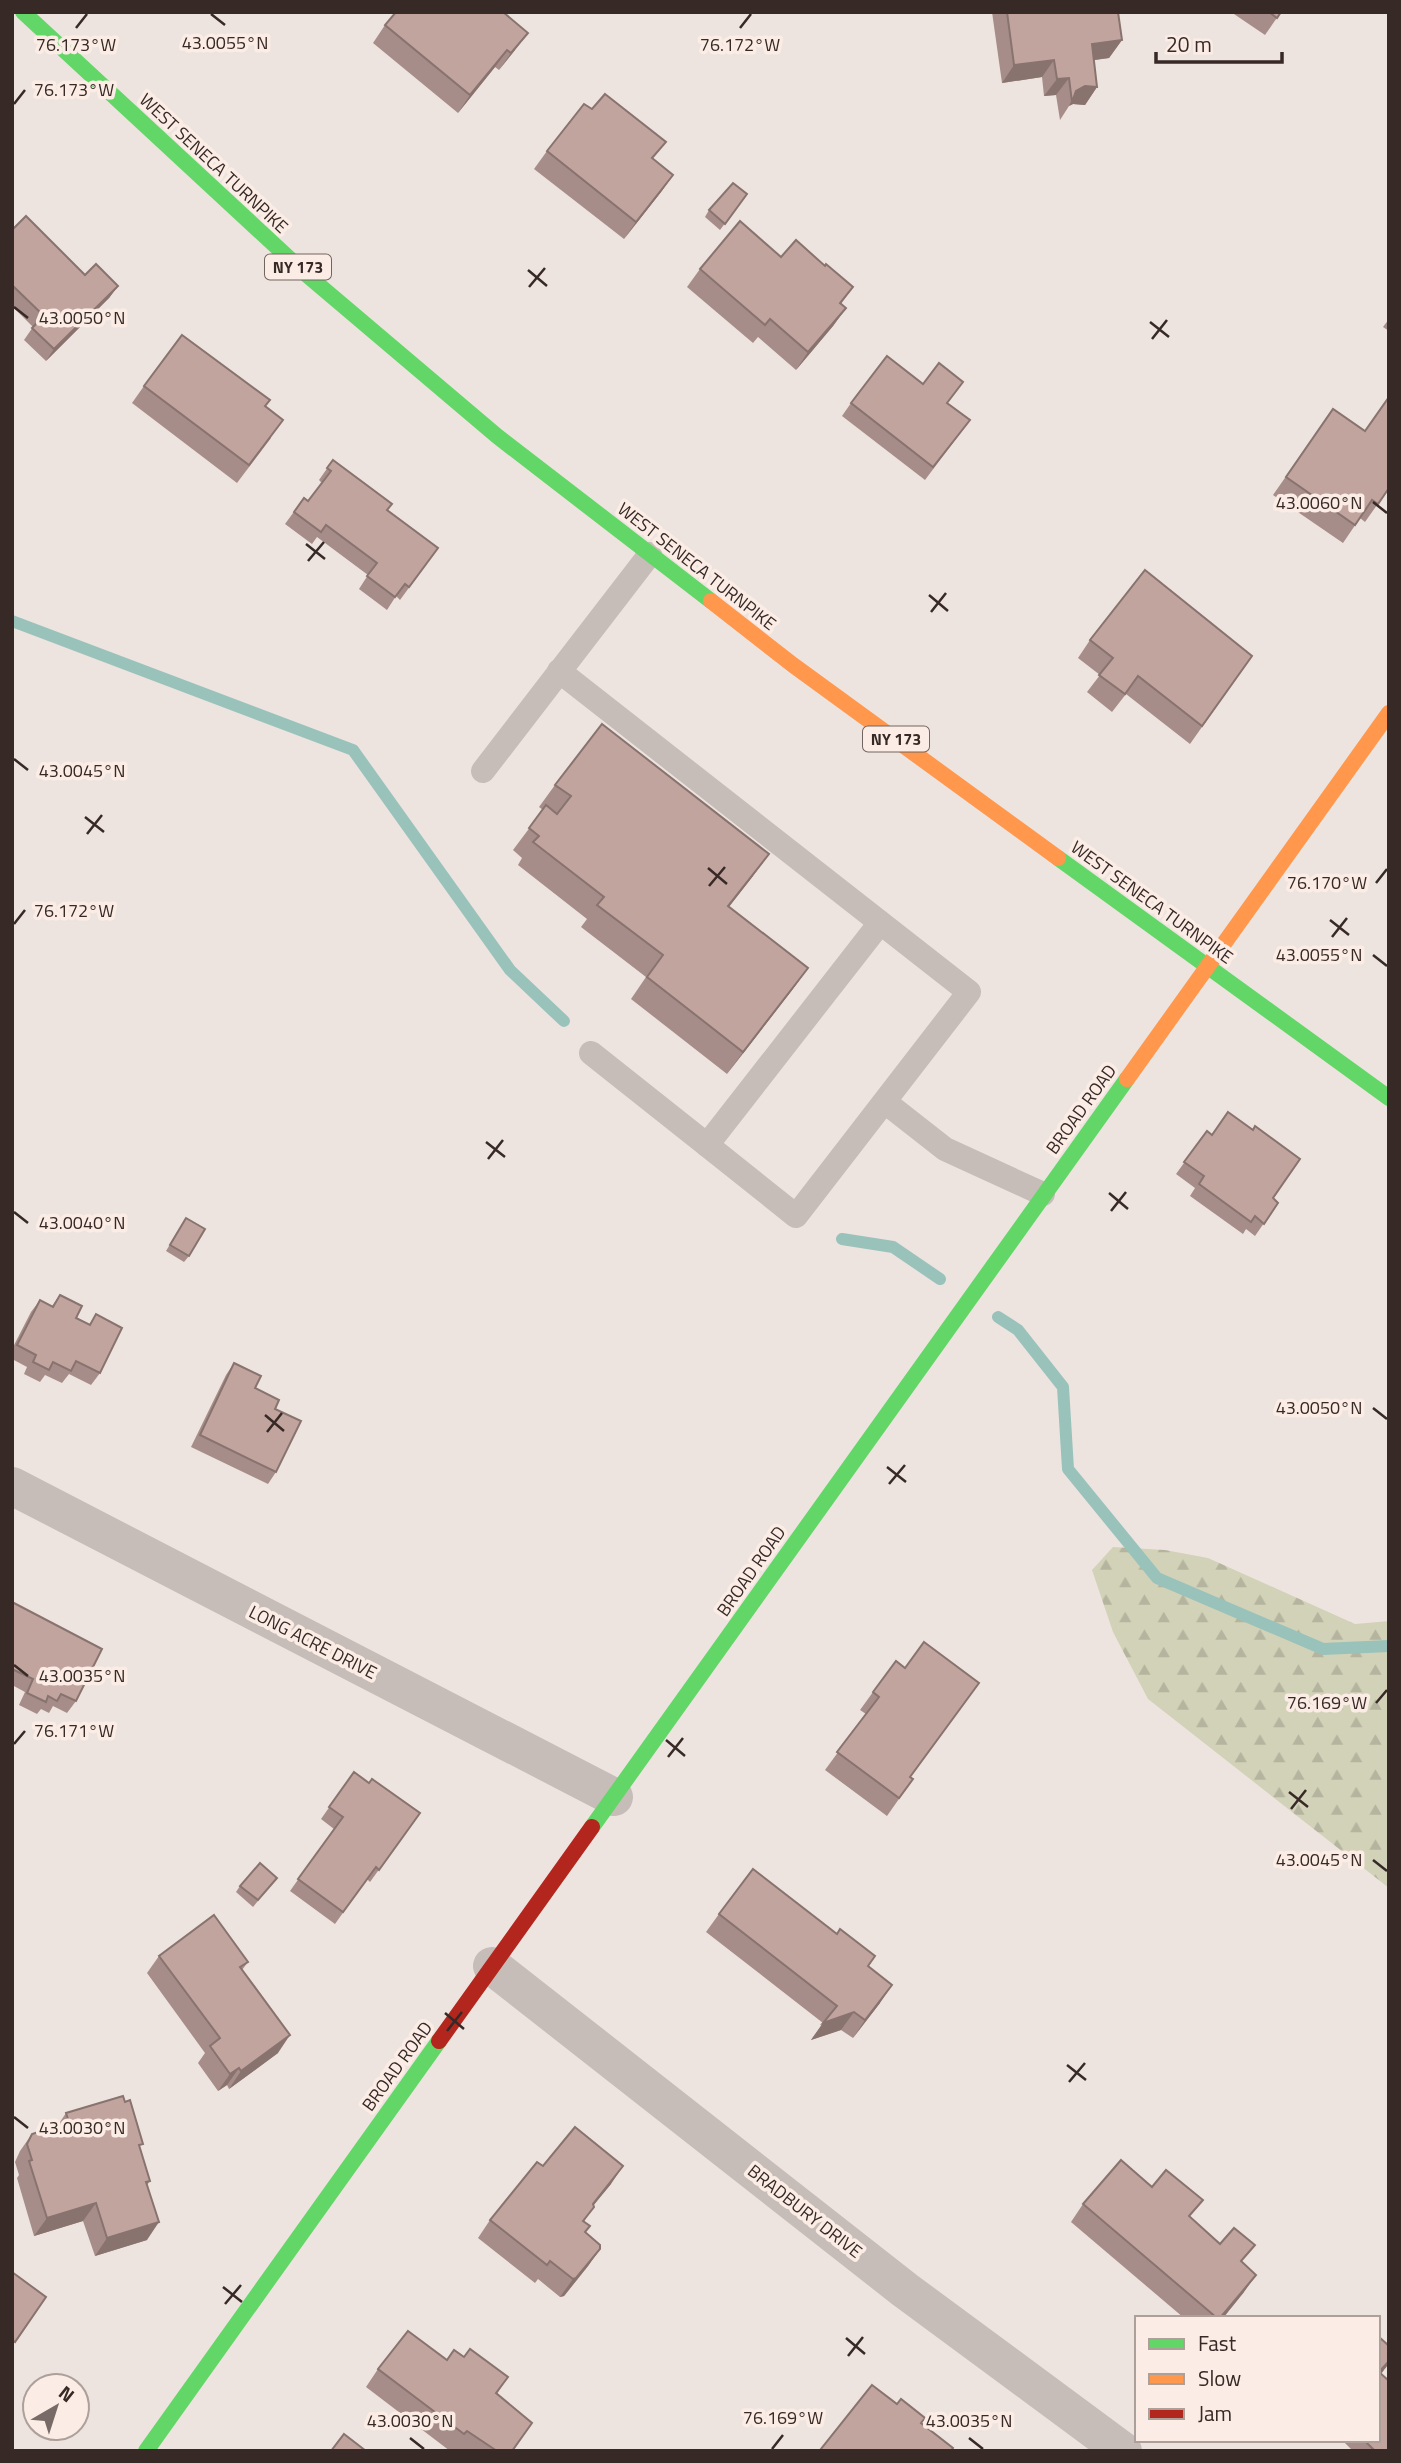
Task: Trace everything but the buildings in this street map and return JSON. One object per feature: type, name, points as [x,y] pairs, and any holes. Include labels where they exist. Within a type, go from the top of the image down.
[{"type":"street","name":"WEST SENECA TURNPIKE","points":[[23,12],[307,275],[497,436],[793,665],[1389,1098]]},
{"type":"street","name":"BROAD ROAD","points":[[146,2451],[1389,713]]},
{"type":"street","name":"LONG ACRE DRIVE","points":[[12,1486],[614,1797]]},
{"type":"street","name":"BRADBURY DRIVE","points":[[492,1966],[905,2290],[1123,2451]]},
{"type":"lane","points":[[483,771],[650,554]]},
{"type":"lane","points":[[559,671],[969,992],[796,1216],[591,1053]]},
{"type":"lane","points":[[707,1145],[880,923]]},
{"type":"lane","points":[[885,1102],[945,1149],[1043,1194]]},
{"type":"green space","points":[[1113,1547],[1165,1550],[1208,1558],[1355,1624],[1389,1621],[1389,1888],[1148,1699],[1113,1632],[1092,1570]]},
{"type":"waterway","points":[[12,621],[353,750],[510,970],[564,1021]]},
{"type":"waterway","points":[[842,1239],[893,1247],[940,1279]]},
{"type":"waterway","points":[[998,1317],[1018,1330],[1063,1387],[1068,1469],[1157,1578],[1323,1649],[1389,1646]]},
{"type":"traffic: fast","points":[[23,12],[307,275],[497,436],[711,601]]},
{"type":"traffic: fast","points":[[1058,858],[1389,1098]]},
{"type":"traffic: fast","points":[[592,1827],[1127,1079]]},
{"type":"traffic: fast","points":[[146,2451],[439,2041]]},
{"type":"traffic: slow","points":[[711,601],[793,665],[1058,858]]},
{"type":"traffic: slow","points":[[1127,1079],[1389,713]]},
{"type":"traffic: jam","points":[[439,2041],[592,1827]]}]
